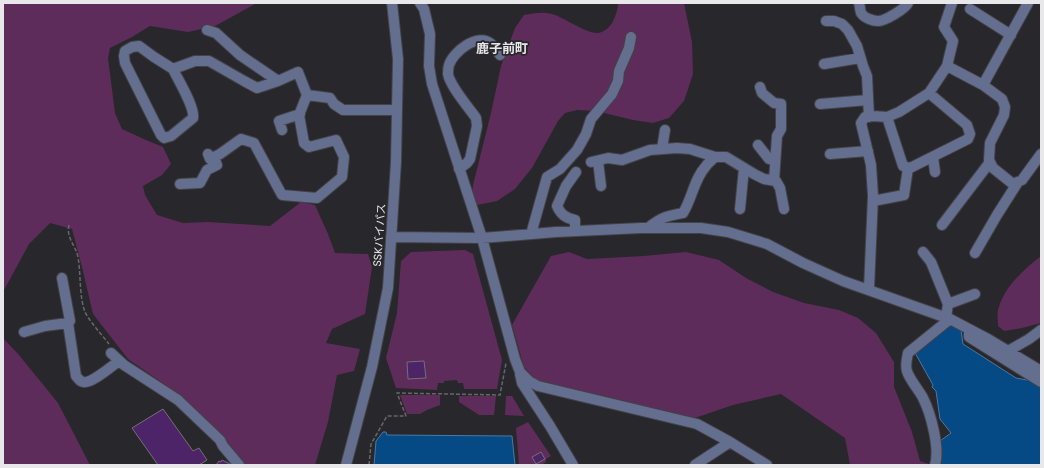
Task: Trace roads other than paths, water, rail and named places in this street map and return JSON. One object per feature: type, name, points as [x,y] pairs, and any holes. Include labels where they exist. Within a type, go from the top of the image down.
[{"type":"street","name":"SSKバイパス","points":[[346,465],[372,367],[388,288],[396,162],[398,59],[392,3]]},
{"type":"street","points":[[420,3],[424,9],[430,34],[429,66],[432,84],[482,238],[522,383],[573,465]]},
{"type":"street","points":[[859,3],[861,13],[870,19],[880,21],[900,11],[908,5],[908,3]]},
{"type":"street","points":[[869,289],[873,201],[871,165],[861,123],[865,117],[887,117],[899,112],[929,93],[947,66],[953,41],[944,27],[952,3]]},
{"type":"street","points":[[983,85],[1028,3]]},
{"type":"street","points":[[970,9],[1011,35]]},
{"type":"street","points":[[826,21],[834,21],[842,24],[848,30],[857,46],[867,76],[869,117]]},
{"type":"street","points":[[207,30],[216,33],[240,55],[278,81]]},
{"type":"street","points":[[531,234],[547,177],[560,168],[577,150],[586,134],[591,119],[612,94],[618,81],[619,71],[629,48],[631,37]]},
{"type":"street","points":[[459,169],[467,163],[470,158],[477,122],[476,118],[452,84],[448,76],[448,66],[452,59],[464,46],[474,41],[481,40],[490,42],[500,55]]},
{"type":"street","points":[[139,46],[173,69],[194,114],[193,118],[171,136],[164,138],[161,135],[125,63],[125,51],[132,47],[139,46]]},
{"type":"street","points":[[824,64],[860,58]]},
{"type":"street","points":[[173,69],[195,61],[209,61],[257,88],[298,72],[307,95],[299,115],[304,143],[309,147],[336,140],[344,157],[342,177],[317,198],[282,195],[254,143],[241,139],[220,154],[211,155],[217,165],[207,170],[200,183],[180,184]]},
{"type":"street","points":[[947,66],[983,85],[1002,99],[1005,107],[1004,115],[990,143],[989,160],[993,168],[1013,184],[1022,180],[1041,154]]},
{"type":"street","points":[[760,87],[762,93],[774,103],[781,104],[781,128],[777,136],[771,180]]},
{"type":"street","points":[[887,117],[903,166],[908,168],[968,139],[970,134],[967,125],[929,93]]},
{"type":"street","points":[[307,95],[330,98],[334,104],[343,110],[397,110]]},
{"type":"street","points":[[820,104],[868,100]]},
{"type":"street","points":[[282,130],[279,121],[300,114]]},
{"type":"street","points":[[662,149],[666,130]]},
{"type":"street","points":[[758,145],[769,156],[771,180]]},
{"type":"street","points":[[601,186],[594,162],[608,158],[622,160],[650,150],[676,148],[690,149],[715,157],[726,157],[764,179],[776,181],[780,188],[784,209]]},
{"type":"street","points":[[830,154],[868,152]]},
{"type":"street","points":[[648,228],[658,220],[668,216],[683,214],[695,184],[705,167],[715,157]]},
{"type":"street","points":[[932,157],[935,172]]},
{"type":"street","points":[[942,225],[990,162]]},
{"type":"street","points":[[740,209],[744,168]]},
{"type":"street","points":[[873,201],[904,195],[908,168]]},
{"type":"street","points":[[575,231],[575,220],[566,218],[556,206],[566,186],[576,172]]},
{"type":"street","points":[[976,253],[997,215],[1018,182]]},
{"type":"street","points":[[391,237],[482,238],[575,231],[648,228],[701,228],[728,232],[767,244],[836,278],[948,318],[1041,371]]},
{"type":"street","points":[[928,254],[948,304],[948,318],[908,353],[906,371],[923,398],[931,416],[935,434],[937,460],[935,465]]},
{"type":"street","points":[[62,278],[69,312],[70,321],[68,323],[76,376],[80,381],[85,383],[91,381],[114,356],[124,365],[178,400],[220,440],[223,446],[239,465]]},
{"type":"street","points":[[948,304],[975,294]]},
{"type":"street","points":[[24,332],[45,326],[68,323]]},
{"type":"street","points":[[969,329],[969,337],[1041,382]]},
{"type":"street","points":[[1008,351],[1041,330]]},
{"type":"street","points":[[520,372],[529,381],[538,386],[697,424],[767,465]]},
{"type":"street","points":[[537,406],[538,386]]},
{"type":"street","points":[[695,465],[730,442]]},
{"type":"water","points":[[950,324],[961,330],[963,344],[1016,378],[1027,380],[1030,379],[1041,387],[1041,465],[939,465],[940,441],[951,433],[940,419],[936,391],[932,387],[933,385],[914,351]]},
{"type":"water","points":[[383,432],[386,432],[387,435],[512,436],[515,465],[374,465],[376,441]]},
{"type":"district","name":"鹿子前町","points":[[502,48]]}]
